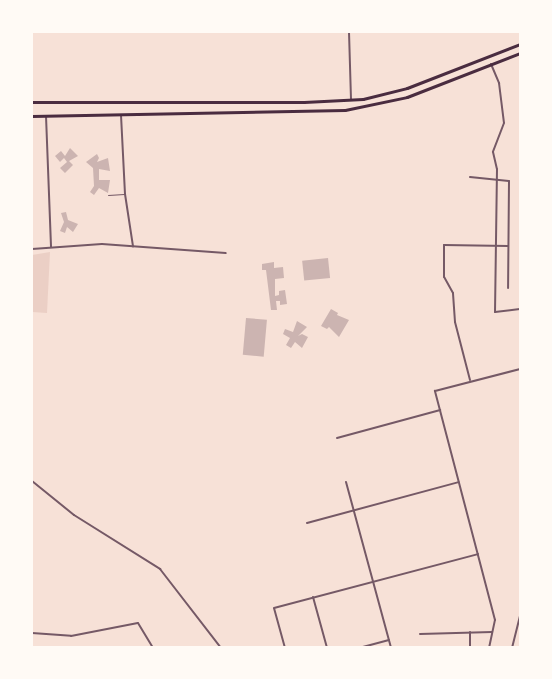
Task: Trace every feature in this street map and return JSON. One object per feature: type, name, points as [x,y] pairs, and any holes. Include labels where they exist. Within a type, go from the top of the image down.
[{"type":"main road","points":[[32,102],[351,100],[407,88],[520,44]]},
{"type":"main road","points":[[32,116],[345,110],[407,97],[520,53]]},
{"type":"street","points":[[349,32],[351,100]]},
{"type":"street","points":[[491,64],[499,83],[504,114],[501,136],[493,152],[497,179],[495,312],[520,309]]},
{"type":"street","points":[[121,115],[125,194],[133,246]]},
{"type":"street","points":[[46,116],[51,247]]},
{"type":"street","points":[[470,177],[510,181],[508,288]]},
{"type":"street","points":[[32,249],[95,244],[226,253]]},
{"type":"street","points":[[470,380],[455,322],[453,293],[444,277],[444,245],[508,246]]},
{"type":"street","points":[[489,648],[495,620],[435,391],[470,380],[520,369]]},
{"type":"street","points":[[337,438],[440,410]]},
{"type":"street","points":[[32,481],[74,515],[160,569],[221,648]]},
{"type":"street","points":[[346,482],[391,648]]},
{"type":"street","points":[[307,523],[459,483]]},
{"type":"street","points":[[285,648],[274,608],[478,554]]},
{"type":"street","points":[[313,597],[327,648]]},
{"type":"street","points":[[512,648],[520,615]]},
{"type":"street","points":[[32,633],[71,636],[138,622],[153,648]]},
{"type":"street","points":[[470,632],[470,648]]},
{"type":"street","points":[[420,634],[492,632]]},
{"type":"street","points":[[359,648],[389,640]]},
{"type":"lane","points":[[108,195],[125,194]]},
{"type":"shaded area","points":[[50,252],[47,313],[32,312],[32,255]]},
{"type":"building","points":[[70,148],[78,156],[69,161],[73,165],[65,173],[60,168],[67,162],[64,158],[60,162],[55,156],[61,151],[65,156]]},
{"type":"building","points":[[97,154],[99,158],[97,162],[108,158],[110,171],[99,169],[99,180],[110,180],[108,193],[99,188],[94,195],[90,192],[94,186],[93,168],[86,162]]},
{"type":"building","points":[[66,212],[68,220],[78,224],[73,232],[67,227],[65,233],[60,231],[64,222],[61,213]]},
{"type":"building","points":[[328,258],[330,278],[304,281],[302,261]]},
{"type":"building","points":[[274,262],[274,268],[283,267],[284,278],[275,279],[275,296],[279,295],[279,291],[285,290],[287,304],[280,305],[280,301],[276,301],[277,310],[271,310],[266,270],[262,270],[262,264]]},
{"type":"building","points":[[331,309],[338,313],[337,315],[349,320],[339,337],[329,327],[327,329],[321,326]]},
{"type":"building","points":[[246,318],[267,320],[264,357],[243,355]]},
{"type":"building","points":[[297,321],[307,327],[298,336],[302,334],[308,337],[302,348],[295,342],[291,348],[286,345],[290,338],[283,334],[285,329],[293,332]]}]
